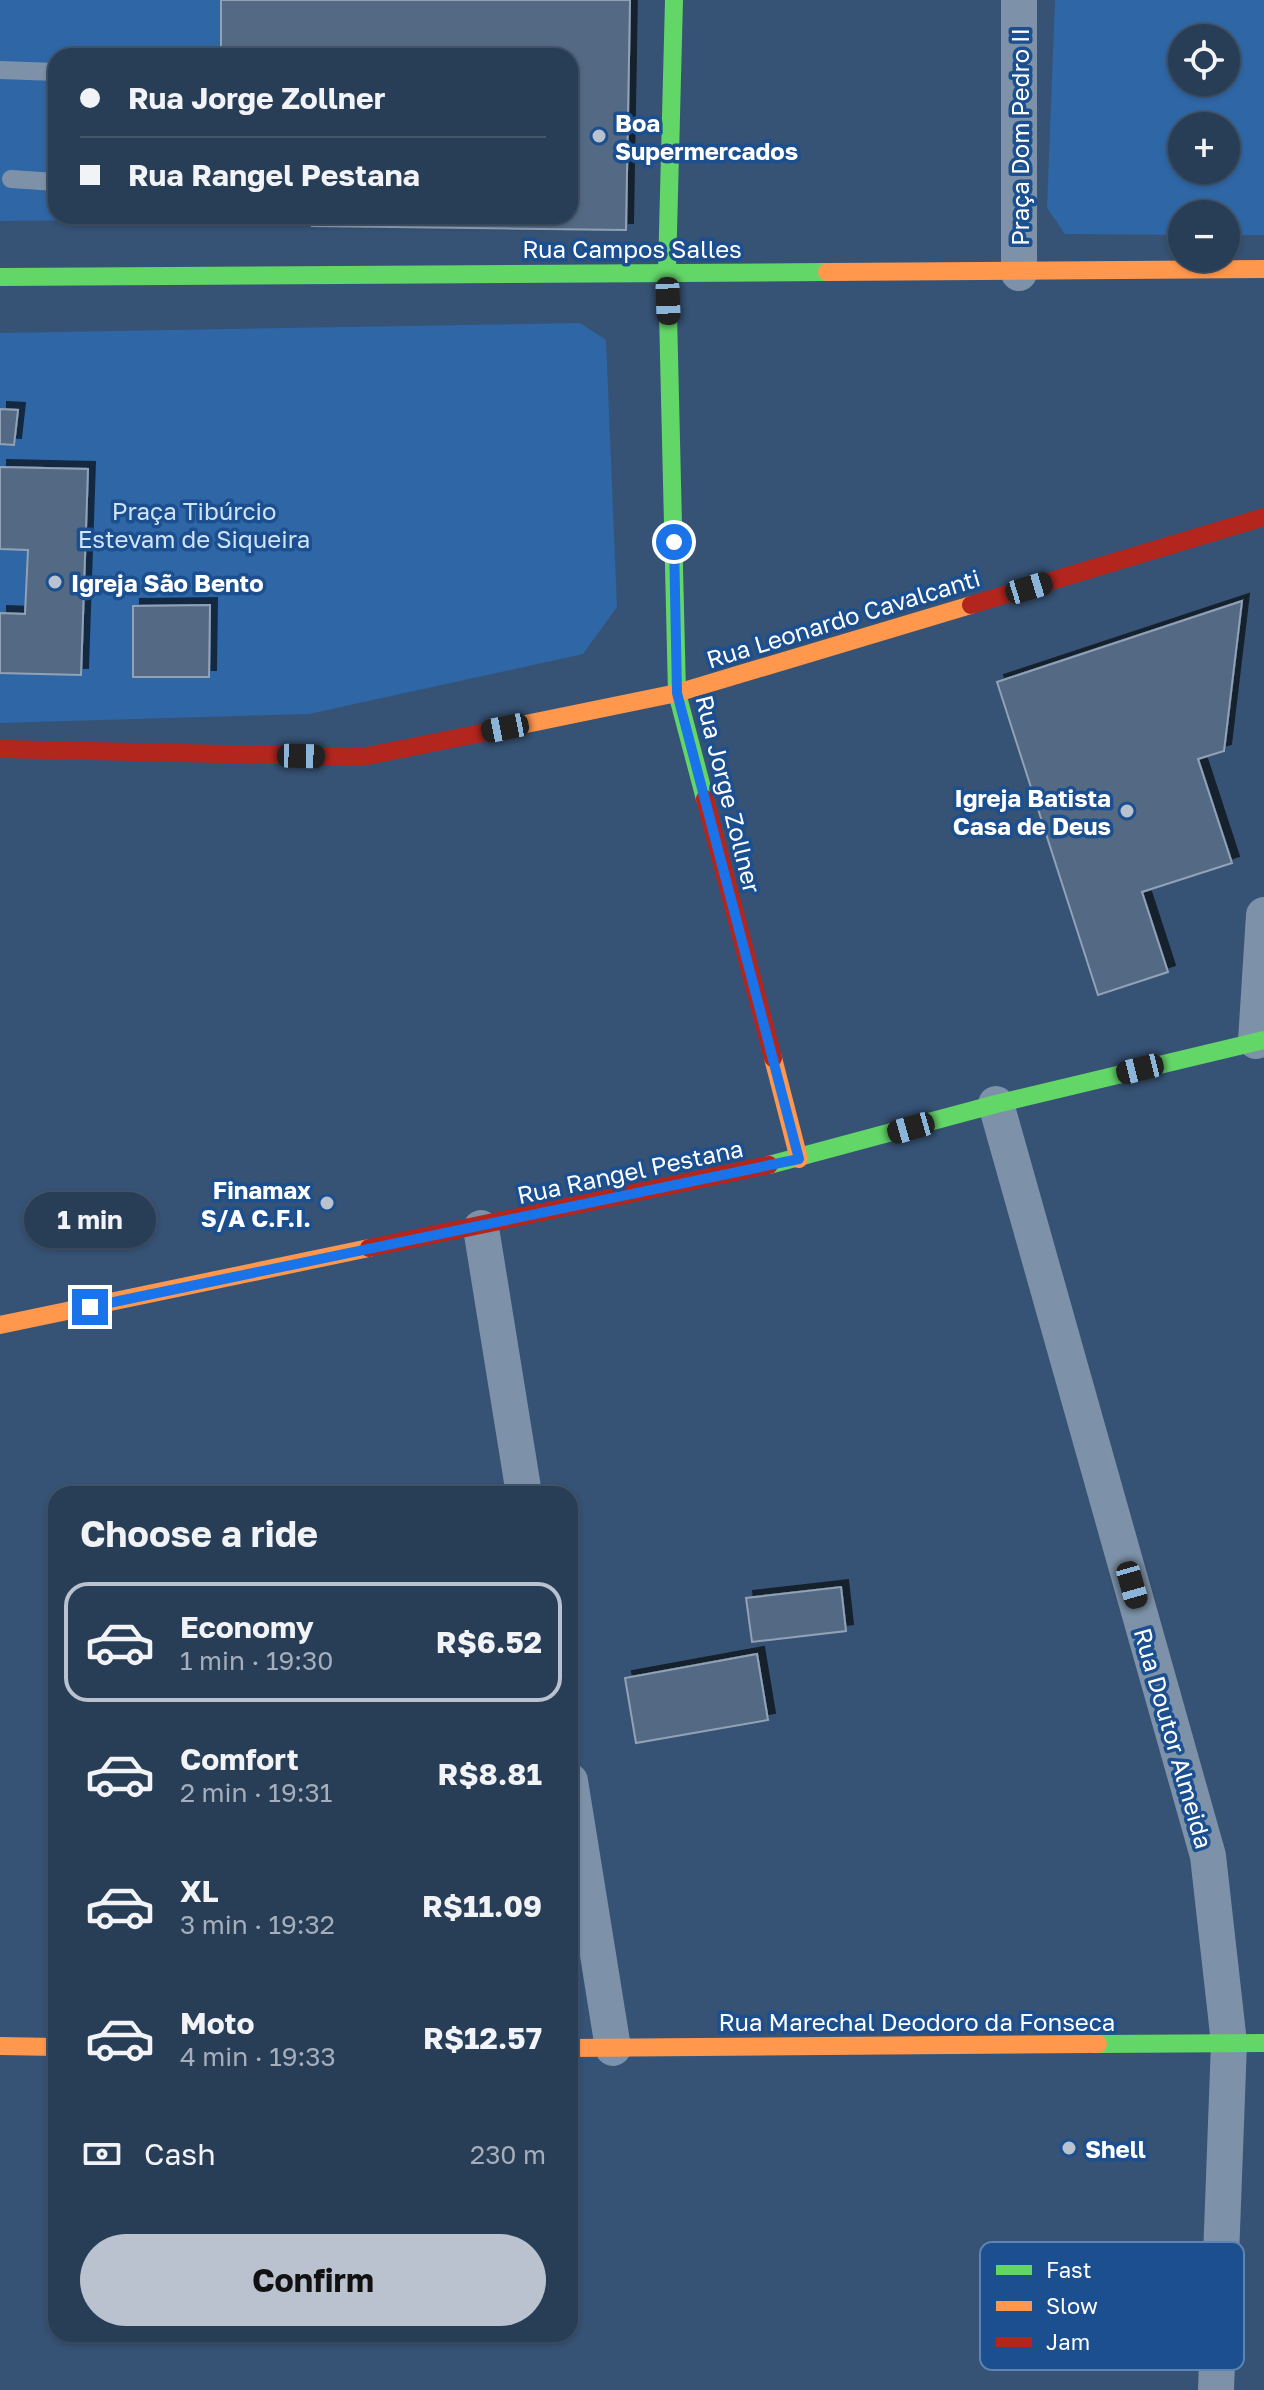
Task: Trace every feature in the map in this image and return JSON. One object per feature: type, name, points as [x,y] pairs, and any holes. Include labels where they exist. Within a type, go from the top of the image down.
[{"type":"street","name":"Rua Jorge Zollner","points":[[674,0],[667,271],[677,693],[799,1159]]},
{"type":"street","name":"Praça Dom Pedro II","points":[[1019,0],[1019,273]]},
{"type":"street","name":"Rua Campos Salles","points":[[0,277],[667,271],[1019,273],[1264,269]]},
{"type":"street","name":"Rua Leonardo Cavalcanti","points":[[0,749],[362,757],[677,693],[1264,517]]},
{"type":"street","points":[[1260,1040],[1264,915]]},
{"type":"street","name":"Rua Rangel Pestana","points":[[0,1325],[481,1228],[799,1159],[996,1104],[1260,1040]]},
{"type":"street","name":"Rua Doutor Almeida","points":[[996,1104],[1208,1856],[1246,2043],[1229,2242]]},
{"type":"street","points":[[481,1228],[523,1486]]},
{"type":"street","points":[[578,1831],[613,2048]]},
{"type":"street","name":"Rua Marechal Deodoro da Fonseca","points":[[578,2048],[1246,2043]]},
{"type":"street","points":[[0,2046],[48,2047]]},
{"type":"street","name":"Rua Doutor Almeida","points":[[1216,2390],[1218,2370]]},
{"type":"lane","points":[[0,70],[48,72]]},
{"type":"lane","points":[[11,179],[48,181]]},
{"type":"green space","points":[[0,0],[220,0],[220,48],[48,48],[48,221],[0,221]]},
{"type":"green space","points":[[1055,0],[1264,0],[1264,235],[1240,235],[1240,200],[1168,200],[1168,235],[1065,234],[1047,208]]},
{"type":"green space","name":"Praça Tibúrcio Estevam de Siqueira","points":[[580,323],[606,340],[617,607],[583,654],[309,714],[0,723],[0,333]]},
{"type":"building","name":"Boa Supermercados","points":[[221,0],[630,0],[626,230],[312,226],[578,224],[578,48],[221,48]]},
{"type":"building","points":[[0,409],[18,410],[14,445],[0,444]]},
{"type":"building","name":"Igreja São Bento","points":[[0,467],[88,469],[81,675],[0,673],[0,613],[25,614],[28,550],[0,549]]},
{"type":"building","name":"Igreja Batista Casa de Deus","points":[[1242,601],[1224,751],[1198,759],[1232,863],[1142,892],[1168,972],[1098,995],[997,682]]},
{"type":"building","points":[[210,605],[209,677],[133,677],[133,606]]},
{"type":"building","points":[[841,1587],[846,1631],[752,1642],[746,1598]]},
{"type":"building","points":[[757,1654],[768,1720],[636,1743],[625,1678]]},
{"type":"traffic: fast","points":[[674,0],[667,271],[677,693],[705,799]]},
{"type":"traffic: fast","points":[[0,277],[827,272]]},
{"type":"traffic: fast","points":[[769,1165],[996,1104],[1264,1040]]},
{"type":"traffic: fast","points":[[1098,2044],[1264,2043]]},
{"type":"traffic: slow","points":[[827,272],[1264,269]]},
{"type":"traffic: slow","points":[[507,728],[677,693],[971,605]]},
{"type":"traffic: slow","points":[[773,1058],[799,1159]]},
{"type":"traffic: slow","points":[[0,1325],[369,1248]]},
{"type":"traffic: slow","points":[[578,2048],[1098,2044]]},
{"type":"traffic: slow","points":[[0,2046],[48,2047]]},
{"type":"traffic: jam","points":[[971,605],[1264,517]]},
{"type":"traffic: jam","points":[[0,749],[362,757],[507,728]]},
{"type":"traffic: jam","points":[[705,799],[773,1058]]},
{"type":"traffic: jam","points":[[369,1248],[769,1165]]},
{"type":"place","name":"Boa Supermercados","points":[[599,136]]},
{"type":"place","name":"Igreja São Bento","points":[[55,582]]},
{"type":"place","name":"Igreja Batista Casa de Deus","points":[[1127,811]]},
{"type":"place","name":"Finamax S/A C.F.I.","points":[[327,1203]]},
{"type":"place","name":"Shell","points":[[1069,2148]]},
{"type":"route","points":[[90,1307],[481,1228],[799,1159],[677,693],[674,542]]}]
